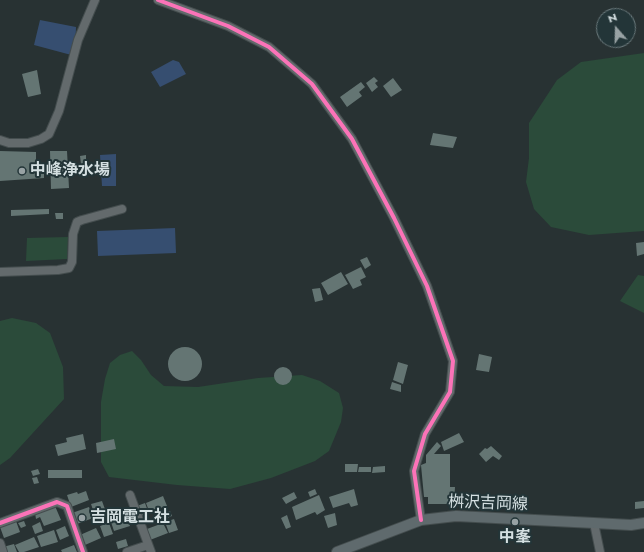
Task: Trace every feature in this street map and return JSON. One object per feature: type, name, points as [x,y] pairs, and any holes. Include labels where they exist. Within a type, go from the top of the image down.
[{"type":"main road","name":"桝沢吉岡線","points":[[337,552],[421,520],[456,516],[631,525],[644,524]]},
{"type":"street","points":[[0,140],[9,143],[28,143],[41,139],[49,134],[58,111],[78,40],[95,0]]},
{"type":"street","points":[[158,0],[228,26],[269,47],[312,84],[352,139],[394,218],[427,286],[453,361],[450,392],[425,434],[414,471],[421,520]]},
{"type":"street","points":[[0,272],[36,272],[64,270],[69,268],[72,262],[73,234],[77,222],[122,208]]},
{"type":"street","points":[[127,552],[149,548],[130,494]]},
{"type":"street","points":[[0,523],[57,502],[67,506],[83,552]]},
{"type":"street","points":[[594,523],[600,552]]},
{"type":"street","points":[[0,543],[3,552]]},
{"type":"green space","points":[[644,53],[644,231],[589,235],[551,227],[534,209],[526,182],[529,158],[529,123],[557,80],[581,62]]},
{"type":"green space","points":[[68,237],[67,259],[26,261],[27,238]]},
{"type":"green space","points":[[638,275],[644,276],[644,313],[620,301]]},
{"type":"green space","points":[[12,318],[36,323],[50,333],[63,367],[64,399],[10,458],[0,465],[0,321]]},
{"type":"green space","points":[[132,351],[141,360],[151,375],[164,386],[198,387],[258,378],[302,375],[320,381],[339,393],[343,408],[341,422],[329,451],[315,461],[271,478],[230,489],[177,485],[109,477],[101,462],[101,402],[105,379],[110,363],[120,355]]},
{"type":"water","points":[[40,20],[76,27],[75,56],[34,45]]},
{"type":"water","points":[[173,60],[179,62],[186,74],[160,87],[151,72]]},
{"type":"water","points":[[116,154],[116,186],[102,186],[100,155]]},
{"type":"water","points":[[175,228],[176,253],[98,256],[97,231]]},
{"type":"building","points":[[37,70],[41,94],[28,97],[22,74]]},
{"type":"building","points":[[374,77],[378,81],[375,83],[378,87],[372,92],[366,83]]},
{"type":"building","points":[[393,78],[402,90],[391,97],[383,86]]},
{"type":"building","points":[[361,82],[365,87],[359,92],[362,96],[347,107],[340,97]]},
{"type":"building","points":[[433,133],[457,137],[453,148],[430,145]]},
{"type":"building","name":"中峰浄水場","points":[[0,151],[36,152],[36,164],[44,164],[44,178],[0,181]]},
{"type":"building","points":[[50,151],[67,151],[69,188],[51,189]]},
{"type":"building","points":[[86,155],[86,164],[81,164],[80,156]]},
{"type":"building","points":[[49,209],[49,214],[11,216],[11,210]]},
{"type":"building","points":[[55,213],[63,213],[63,219],[56,219]]},
{"type":"building","points":[[644,242],[644,254],[637,256],[636,243]]},
{"type":"building","points":[[367,257],[371,265],[365,269],[360,260]]},
{"type":"building","points":[[361,267],[366,277],[360,280],[362,285],[353,289],[345,275]]},
{"type":"building","points":[[341,272],[348,284],[328,295],[321,283]]},
{"type":"building","points":[[320,288],[323,300],[315,302],[312,289]]},
{"type":"building","points":[[185,347],[197,352],[202,364],[197,376],[185,381],[173,376],[168,364],[173,352]]},
{"type":"building","points":[[479,354],[492,357],[489,372],[476,370]]},
{"type":"building","points":[[398,362],[408,365],[403,384],[393,380]]},
{"type":"building","points":[[283,367],[287,368],[291,372],[291,380],[287,384],[283,385],[279,384],[275,380],[274,376],[275,372],[279,368]]},
{"type":"building","points":[[392,382],[401,385],[401,392],[390,389]]},
{"type":"building","points":[[459,433],[464,442],[444,451],[441,442]]},
{"type":"building","points":[[83,434],[86,449],[58,456],[55,445],[67,442],[66,438]]},
{"type":"building","points":[[114,439],[116,449],[97,453],[96,443]]},
{"type":"building","points":[[437,442],[441,446],[434,454],[450,454],[450,487],[455,487],[454,504],[428,504],[428,497],[424,497],[421,465],[426,463],[426,455]]},
{"type":"building","points":[[491,446],[502,456],[499,460],[493,456],[486,462],[479,454],[485,448],[487,449]]},
{"type":"building","points":[[345,464],[358,464],[357,472],[345,472]]},
{"type":"building","points":[[385,466],[385,472],[372,473],[373,467]]},
{"type":"building","points":[[359,467],[371,467],[371,472],[358,472]]},
{"type":"building","points":[[38,469],[40,474],[33,476],[31,471]]},
{"type":"building","points":[[48,470],[82,470],[82,478],[48,478]]},
{"type":"building","points":[[37,477],[39,483],[34,484],[32,478]]},
{"type":"building","points":[[315,489],[317,494],[310,497],[308,492]]},
{"type":"building","points":[[354,489],[358,505],[351,507],[349,503],[333,508],[329,497]]},
{"type":"building","points":[[86,491],[89,500],[71,507],[67,495],[77,492],[78,494]]},
{"type":"building","points":[[294,492],[297,498],[286,504],[282,498]]},
{"type":"building","points":[[319,495],[325,510],[317,515],[315,512],[296,520],[292,507]]},
{"type":"building","points":[[163,496],[167,506],[149,511],[146,503]]},
{"type":"building","points":[[102,501],[106,512],[95,516],[91,504]]},
{"type":"building","points":[[644,501],[644,508],[635,509],[635,502]]},
{"type":"building","points":[[145,503],[149,514],[142,517],[137,506]]},
{"type":"building","points":[[55,506],[61,520],[44,526],[40,517],[36,519],[35,513]]},
{"type":"building","points":[[89,507],[93,518],[77,524],[72,513]]},
{"type":"building","points":[[170,511],[172,516],[167,518],[165,513]]},
{"type":"building","points":[[335,513],[337,525],[328,528],[324,516]]},
{"type":"building","points":[[287,515],[291,527],[286,529],[281,518]]},
{"type":"building","points":[[127,517],[130,526],[114,531],[111,522]]},
{"type":"building","points":[[174,519],[178,530],[169,533],[165,522]]},
{"type":"building","points":[[16,521],[20,532],[4,538],[0,527]]},
{"type":"building","points":[[24,521],[26,526],[21,528],[18,523]]},
{"type":"building","points":[[40,522],[43,531],[35,534],[32,526]]},
{"type":"building","points":[[109,523],[113,534],[104,537],[100,526]]},
{"type":"building","points":[[163,523],[168,533],[150,540],[147,529]]},
{"type":"building","points":[[65,526],[69,536],[60,540],[56,530]]},
{"type":"building","points":[[96,528],[101,538],[85,545],[80,535]]},
{"type":"building","points":[[54,530],[58,542],[41,547],[37,536]]},
{"type":"building","points":[[34,537],[39,547],[24,552],[19,552],[15,545]]},
{"type":"building","points":[[126,539],[128,546],[118,549],[116,542]]},
{"type":"building","points":[[14,544],[17,552],[5,552],[3,547]]},
{"type":"building","points":[[74,545],[77,552],[62,552],[61,550]]},
{"type":"cycle path","points":[[158,0],[228,26],[269,47],[312,84],[352,139],[394,218],[427,286],[453,361],[450,392],[425,434],[414,471],[421,520]]},
{"type":"cycle path","points":[[0,523],[57,502],[67,506],[83,552]]},
{"type":"place","name":"中峰浄水場","points":[[22,171]]},
{"type":"place","name":"吉岡電工社","points":[[82,518]]},
{"type":"place","name":"中峯","points":[[515,522]]}]
